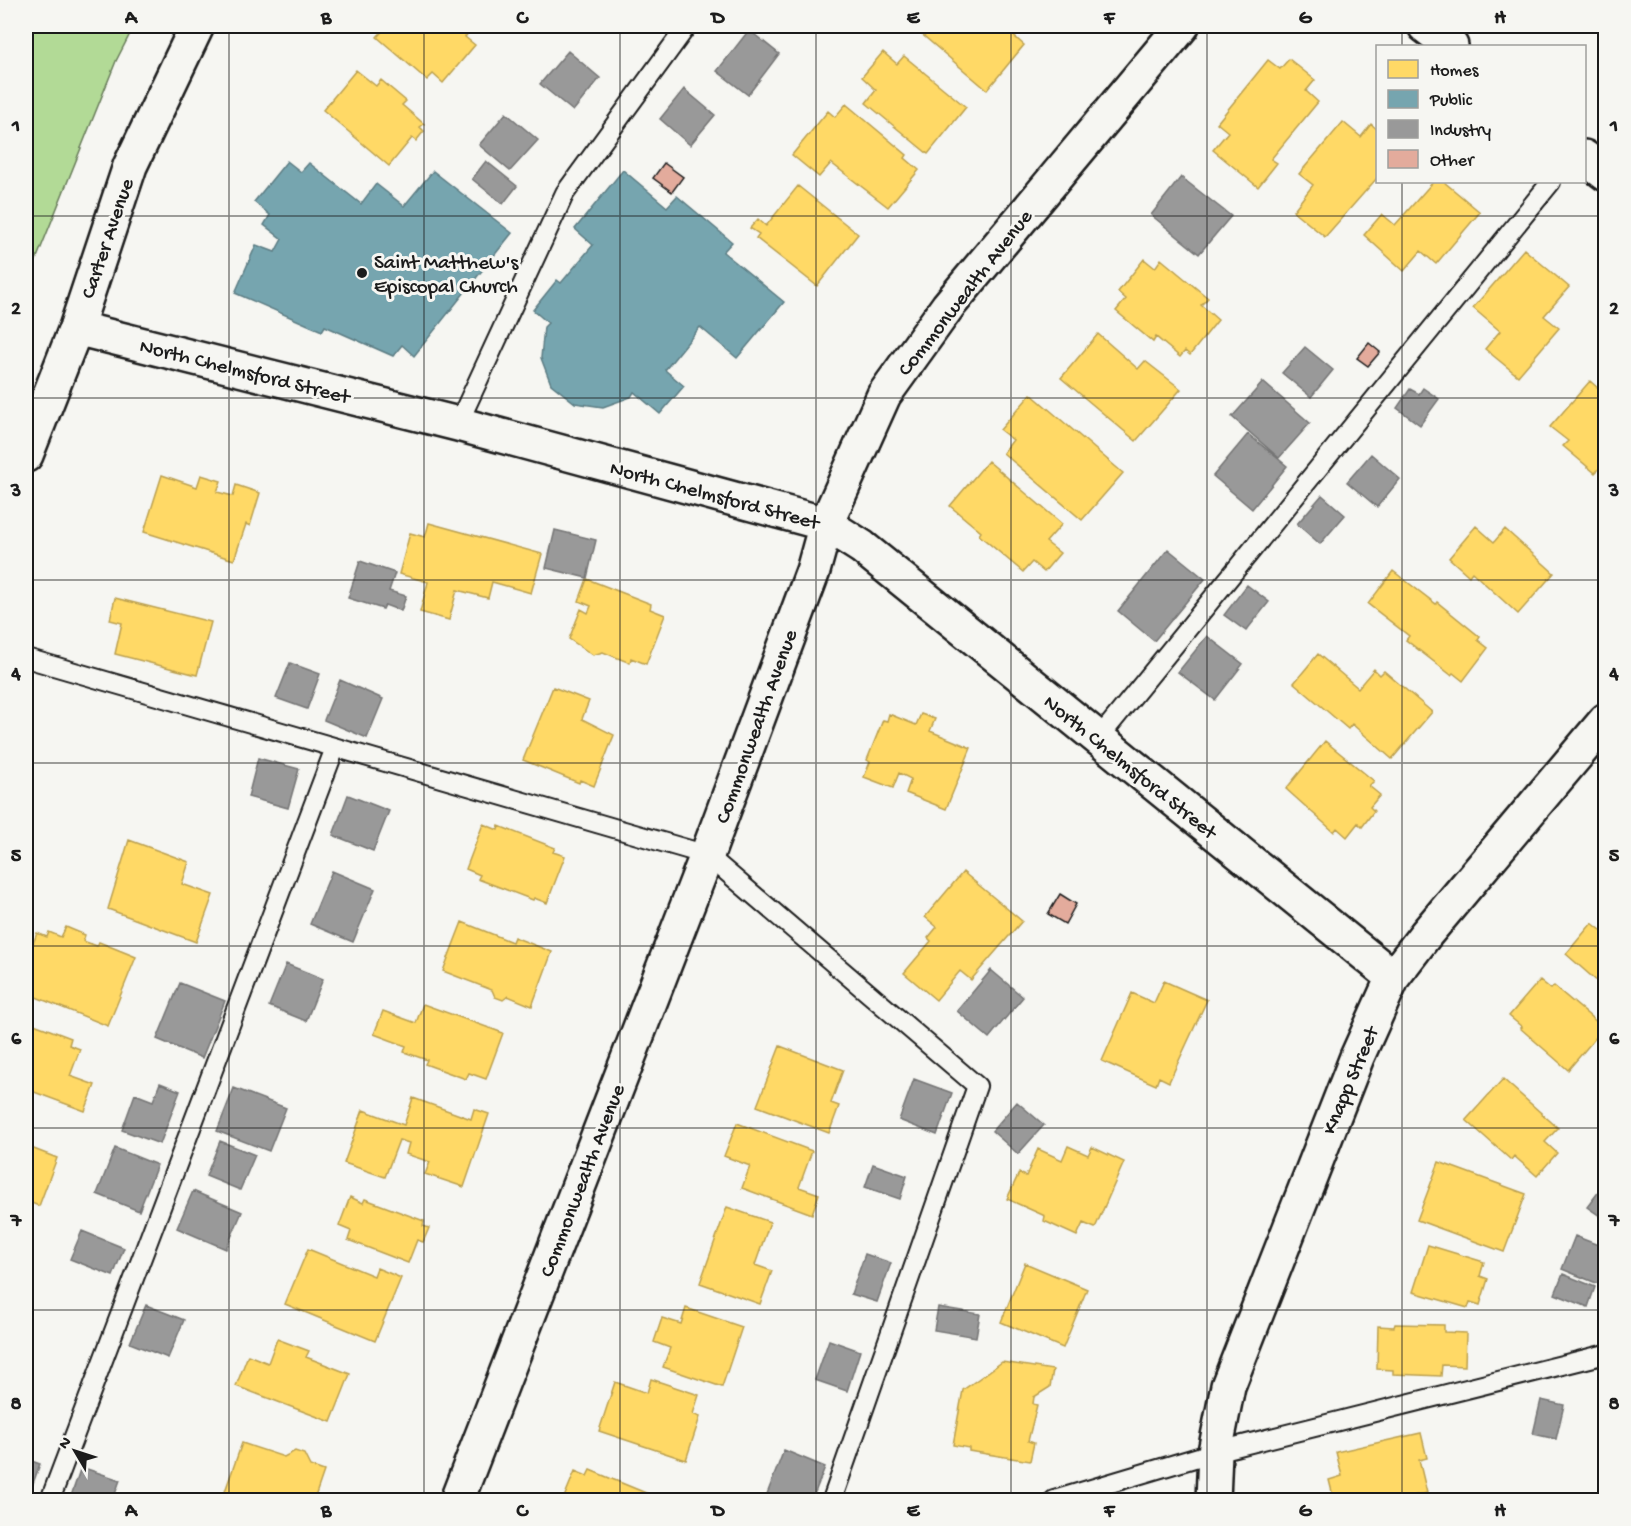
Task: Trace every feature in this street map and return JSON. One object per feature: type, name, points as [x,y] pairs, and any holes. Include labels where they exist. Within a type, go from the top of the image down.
[{"type":"street","name":"Carter Avenue","points":[[26,455],[76,327],[130,166],[197,26]]},
{"type":"street","name":"Commonwealth Avenue","points":[[457,1500],[707,855],[813,571],[826,524],[884,395],[935,324],[1182,26]]},
{"type":"street","points":[[1425,26],[1450,45]]},
{"type":"street","points":[[1586,159],[1605,174]]},
{"type":"street","name":"North Chelmsford Street","points":[[76,327],[458,424],[826,524],[862,547],[1393,977]]},
{"type":"street","name":"Knapp Street","points":[[1213,1500],[1215,1452],[1228,1386],[1357,1057],[1393,977],[1426,934],[1605,720]]},
{"type":"lane","points":[[458,424],[565,193],[687,26]]},
{"type":"lane","points":[[1098,739],[1550,183]]},
{"type":"lane","points":[[26,658],[707,855],[977,1086],[832,1500]]},
{"type":"lane","points":[[50,1500],[335,748]]},
{"type":"lane","points":[[1054,1500],[1215,1452],[1604,1351]]},
{"type":"green space","points":[[26,26],[134,26],[116,61],[26,285]]},
{"type":"building: Homes","points":[[387,26],[462,26],[469,32],[465,37],[475,45],[443,83],[433,74],[427,80],[377,37]]},
{"type":"building: Homes","points":[[912,26],[1002,26],[1024,45],[987,90]]},
{"type":"building: Homes","points":[[883,52],[897,64],[904,56],[966,107],[928,154],[866,103],[876,90],[862,77]]},
{"type":"building: Homes","points":[[1289,59],[1315,80],[1306,91],[1318,102],[1271,159],[1277,163],[1258,187],[1213,150],[1228,132],[1217,123],[1268,60],[1280,69]]},
{"type":"building: Homes","points":[[356,70],[376,86],[381,80],[406,101],[402,105],[424,124],[420,127],[424,131],[416,141],[412,138],[389,166],[323,110]]},
{"type":"building: Homes","points":[[846,104],[907,155],[905,158],[919,170],[888,207],[831,163],[819,177],[792,155],[828,111],[835,117]]},
{"type":"building: Homes","points":[[1343,122],[1361,137],[1371,124],[1376,128],[1376,179],[1325,237],[1293,211],[1313,185],[1299,174]]},
{"type":"building: Homes","points":[[1432,183],[1445,183],[1480,212],[1436,264],[1421,251],[1404,271],[1364,235],[1382,214],[1395,225]]},
{"type":"building: Homes","points":[[798,186],[858,234],[817,286],[756,238],[759,234],[750,228],[758,219],[766,226]]},
{"type":"building: Homes","points":[[1524,249],[1569,287],[1544,316],[1559,328],[1518,376],[1485,349],[1500,331],[1473,308]]},
{"type":"building: Homes","points":[[1144,259],[1155,268],[1161,259],[1208,298],[1201,305],[1218,320],[1190,355],[1185,351],[1180,357],[1156,337],[1153,342],[1116,311],[1126,299],[1118,292]]},
{"type":"building: Homes","points":[[1098,334],[1138,369],[1145,361],[1181,389],[1136,441],[1061,378]]},
{"type":"building: Homes","points":[[1590,381],[1606,395],[1606,474],[1599,469],[1595,473],[1563,446],[1568,441],[1550,427]]},
{"type":"building: Homes","points":[[1031,394],[1123,473],[1082,520],[1003,453],[1013,440],[1000,430]]},
{"type":"building: Homes","points":[[988,461],[1062,524],[1046,542],[1060,553],[1044,572],[1032,562],[1023,572],[979,535],[981,532],[950,506]]},
{"type":"building: Homes","points":[[162,475],[197,487],[201,475],[221,481],[217,492],[233,496],[236,485],[260,493],[250,526],[246,524],[234,560],[144,532]]},
{"type":"building: Homes","points":[[429,523],[542,554],[531,593],[492,582],[488,598],[457,590],[449,620],[420,612],[428,582],[399,574],[410,533],[425,537]]},
{"type":"building: Homes","points":[[1476,526],[1494,542],[1505,529],[1554,573],[1518,614],[1472,572],[1469,576],[1449,558]]},
{"type":"building: Homes","points":[[1393,571],[1436,604],[1437,602],[1480,637],[1478,640],[1488,648],[1463,681],[1453,673],[1451,675],[1406,640],[1409,636],[1368,604]]},
{"type":"building: Homes","points":[[587,579],[651,604],[650,609],[665,615],[646,664],[631,658],[630,663],[603,652],[593,655],[569,639],[581,609],[588,613],[591,606],[579,601]]},
{"type":"building: Homes","points":[[115,598],[211,622],[197,675],[115,654],[122,623],[110,620]]},
{"type":"building: Homes","points":[[1318,654],[1358,688],[1374,669],[1380,675],[1384,671],[1432,712],[1392,759],[1352,724],[1348,729],[1294,683]]},
{"type":"building: Homes","points":[[553,687],[589,701],[582,719],[614,735],[594,786],[580,780],[579,783],[523,760]]},
{"type":"building: Homes","points":[[889,714],[916,725],[921,714],[935,719],[930,731],[971,748],[946,809],[906,793],[911,779],[899,773],[893,788],[864,777],[870,762],[867,760],[883,720],[887,721]]},
{"type":"building: Homes","points":[[1325,741],[1374,781],[1369,786],[1380,795],[1370,807],[1374,811],[1362,827],[1358,823],[1347,837],[1337,828],[1334,832],[1286,789]]},
{"type":"building: Homes","points":[[483,824],[498,830],[499,826],[555,848],[553,852],[565,856],[547,903],[478,879],[480,875],[466,869]]},
{"type":"building: Homes","points":[[129,840],[189,862],[182,884],[213,895],[196,942],[108,909]]},
{"type":"building: Homes","points":[[963,872],[1022,921],[971,980],[960,971],[936,1000],[904,973],[931,941],[928,938],[937,927],[925,917]]},
{"type":"building: Homes","points":[[462,922],[512,942],[514,937],[552,952],[532,1006],[508,996],[503,1000],[495,997],[492,990],[443,971]]},
{"type":"building: Homes","points":[[1592,923],[1601,930],[1606,926],[1606,989],[1566,954]]},
{"type":"building: Homes","points":[[66,927],[85,935],[83,941],[97,946],[99,942],[136,957],[108,1026],[26,993],[28,985],[26,984],[26,962],[37,933],[47,937],[49,932],[61,937]]},
{"type":"building: Homes","points":[[1540,980],[1551,989],[1554,986],[1604,1028],[1568,1070],[1509,1016]]},
{"type":"building: Homes","points":[[1164,981],[1207,1000],[1169,1082],[1159,1077],[1156,1085],[1102,1061],[1132,993],[1154,1003]]},
{"type":"building: Homes","points":[[423,1004],[503,1033],[486,1079],[469,1073],[466,1079],[425,1064],[427,1060],[404,1052],[406,1046],[374,1034],[383,1011],[416,1023]]},
{"type":"building: Homes","points":[[26,1021],[71,1038],[69,1045],[80,1049],[70,1076],[95,1085],[85,1111],[26,1089]]},
{"type":"building: Homes","points":[[780,1046],[843,1070],[831,1103],[839,1106],[829,1133],[757,1106]]},
{"type":"building: Homes","points":[[1503,1079],[1558,1128],[1545,1142],[1557,1153],[1537,1176],[1514,1156],[1511,1160],[1466,1120]]},
{"type":"building: Homes","points":[[413,1098],[471,1119],[474,1109],[489,1114],[464,1187],[425,1174],[430,1162],[406,1154],[409,1143],[399,1140],[385,1177],[344,1163],[363,1110],[404,1125]]},
{"type":"building: Homes","points":[[737,1123],[812,1151],[799,1187],[819,1194],[812,1214],[742,1188],[750,1166],[724,1156]]},
{"type":"building: Homes","points":[[26,1146],[57,1158],[39,1206],[26,1201]]},
{"type":"building: Homes","points":[[1068,1146],[1088,1155],[1092,1147],[1124,1162],[1095,1228],[1083,1223],[1077,1236],[1044,1221],[1045,1216],[1007,1199],[1019,1173],[1026,1176],[1038,1149],[1062,1160]]},
{"type":"building: Homes","points":[[1439,1162],[1526,1194],[1504,1252],[1417,1220]]},
{"type":"building: Homes","points":[[350,1197],[363,1203],[365,1199],[424,1221],[423,1226],[429,1228],[423,1242],[417,1240],[408,1263],[348,1240],[351,1231],[339,1226]]},
{"type":"building: Homes","points":[[727,1207],[770,1222],[755,1265],[772,1271],[760,1304],[700,1283]]},
{"type":"building: Homes","points":[[1428,1245],[1484,1262],[1480,1276],[1488,1279],[1480,1305],[1470,1302],[1468,1308],[1413,1292]]},
{"type":"building: Homes","points":[[308,1249],[374,1276],[377,1268],[401,1278],[375,1341],[285,1304]]},
{"type":"building: Homes","points":[[1025,1263],[1087,1289],[1063,1348],[1001,1322]]},
{"type":"building: Homes","points":[[686,1308],[742,1327],[722,1387],[663,1367],[670,1348],[654,1342],[662,1318],[681,1324]]},
{"type":"building: Homes","points":[[1395,1324],[1444,1325],[1444,1332],[1466,1333],[1465,1366],[1442,1365],[1441,1376],[1393,1374],[1393,1370],[1377,1369],[1378,1326],[1394,1327]]},
{"type":"building: Homes","points":[[277,1339],[309,1351],[306,1357],[350,1374],[331,1422],[236,1386],[248,1355],[268,1363]]},
{"type":"building: Homes","points":[[1002,1362],[1053,1370],[1050,1387],[1034,1397],[1033,1404],[1037,1405],[1028,1441],[1034,1443],[1030,1461],[969,1451],[969,1448],[953,1445],[963,1390]]},
{"type":"building: Homes","points":[[651,1379],[699,1395],[693,1414],[700,1417],[686,1460],[599,1431],[615,1382],[647,1393]]},
{"type":"building: Homes","points":[[1421,1433],[1427,1458],[1419,1460],[1427,1493],[1393,1500],[1334,1500],[1329,1480],[1342,1476],[1336,1452]]},
{"type":"building: Homes","points":[[242,1443],[284,1457],[295,1451],[304,1454],[310,1466],[324,1471],[314,1500],[213,1500],[219,1496],[223,1497]]},
{"type":"building: Homes","points":[[590,1470],[658,1498],[657,1500],[563,1500],[575,1471],[587,1476]]},
{"type":"building: Public","name":"Saint Matthew's Episcopal Church","points":[[287,161],[301,172],[309,163],[361,204],[376,184],[404,206],[433,171],[512,233],[414,356],[402,345],[393,356],[325,326],[322,331],[235,293],[256,245],[275,252],[282,239],[264,225],[270,215],[254,202]]},
{"type":"building: Public","points":[[623,170],[667,207],[677,196],[732,242],[723,252],[784,302],[737,358],[700,327],[665,370],[684,386],[660,414],[634,392],[631,397],[603,407],[575,403],[551,384],[541,358],[544,327],[548,323],[533,310],[557,280],[561,283],[593,245],[575,229]]},
{"type":"building: Industry","points":[[749,30],[779,54],[748,95],[717,71]]},
{"type":"building: Industry","points":[[568,51],[600,78],[573,111],[540,84]]},
{"type":"building: Industry","points":[[684,89],[715,115],[690,145],[660,119]]},
{"type":"building: Industry","points":[[506,113],[538,140],[510,171],[479,145]]},
{"type":"building: Industry","points":[[486,161],[517,186],[503,204],[472,179]]},
{"type":"building: Industry","points":[[1181,177],[1231,216],[1199,254],[1151,215]]},
{"type":"building: Industry","points":[[1305,347],[1333,370],[1311,397],[1282,373]]},
{"type":"building: Industry","points":[[1263,382],[1310,423],[1279,458],[1232,417]]},
{"type":"building: Industry","points":[[1423,388],[1439,399],[1420,425],[1397,408],[1410,389],[1419,394]]},
{"type":"building: Industry","points":[[1248,434],[1287,466],[1252,509],[1213,476]]},
{"type":"building: Industry","points":[[1371,454],[1400,479],[1377,507],[1347,482]]},
{"type":"building: Industry","points":[[1322,495],[1345,515],[1320,544],[1297,524]]},
{"type":"building: Industry","points":[[555,530],[596,540],[587,578],[546,568]]},
{"type":"building: Industry","points":[[1168,549],[1205,579],[1154,641],[1118,611]]},
{"type":"building: Industry","points":[[360,561],[395,573],[389,591],[406,596],[401,611],[385,605],[383,609],[348,598]]},
{"type":"building: Industry","points":[[1247,585],[1269,602],[1246,631],[1224,615]]},
{"type":"building: Industry","points":[[1207,636],[1243,664],[1215,700],[1178,672]]},
{"type":"building: Industry","points":[[290,663],[320,674],[307,709],[276,698]]},
{"type":"building: Industry","points":[[340,680],[383,699],[367,738],[324,720]]},
{"type":"building: Industry","points":[[258,758],[299,769],[288,808],[248,797]]},
{"type":"building: Industry","points":[[348,795],[389,811],[373,851],[333,835]]},
{"type":"building: Industry","points":[[332,871],[375,889],[353,942],[310,924]]},
{"type":"building: Industry","points":[[286,964],[323,979],[306,1021],[269,1006]]},
{"type":"building: Industry","points":[[991,970],[1023,997],[989,1038],[957,1011]]},
{"type":"building: Industry","points":[[180,983],[225,1001],[202,1058],[157,1039]]},
{"type":"building: Industry","points":[[914,1079],[952,1093],[937,1135],[899,1120]]},
{"type":"building: Industry","points":[[160,1083],[180,1091],[160,1144],[122,1130],[135,1094],[153,1101]]},
{"type":"building: Industry","points":[[234,1088],[286,1108],[269,1151],[217,1131]]},
{"type":"building: Industry","points":[[1017,1102],[1044,1125],[1018,1154],[992,1131]]},
{"type":"building: Industry","points":[[220,1141],[255,1155],[240,1190],[206,1176]]},
{"type":"building: Industry","points":[[115,1148],[157,1165],[139,1211],[97,1194]]},
{"type":"building: Industry","points":[[873,1164],[907,1176],[900,1199],[865,1187]]},
{"type":"building: Industry","points":[[1606,1182],[1606,1220],[1587,1207]]},
{"type":"building: Industry","points":[[193,1191],[242,1212],[226,1249],[177,1228]]},
{"type":"building: Industry","points":[[82,1231],[124,1248],[113,1276],[70,1259]]},
{"type":"building: Industry","points":[[1575,1236],[1606,1248],[1606,1273],[1601,1285],[1562,1269]]},
{"type":"building: Industry","points":[[865,1254],[891,1263],[877,1302],[851,1294]]},
{"type":"building: Industry","points":[[1563,1274],[1595,1287],[1588,1307],[1555,1294]]},
{"type":"building: Industry","points":[[146,1305],[184,1320],[168,1358],[130,1343]]},
{"type":"building: Industry","points":[[938,1307],[980,1314],[976,1337],[934,1330]]},
{"type":"building: Industry","points":[[829,1340],[860,1351],[847,1391],[815,1380]]},
{"type":"building: Industry","points":[[1541,1400],[1564,1405],[1556,1439],[1533,1434]]},
{"type":"building: Industry","points":[[784,1450],[825,1467],[812,1500],[782,1500],[767,1494]]},
{"type":"building: Industry","points":[[26,1459],[40,1464],[32,1486],[26,1484]]},
{"type":"building: Industry","points":[[81,1467],[120,1480],[113,1500],[70,1499]]},
{"type":"building: Other","points":[[664,163],[683,177],[672,192],[653,178]]},
{"type":"building: Other","points":[[1369,343],[1380,352],[1368,366],[1357,358]]},
{"type":"building: Other","points":[[1060,894],[1076,904],[1065,924],[1048,914]]},
{"type":"place","name":"Saint Matthew's Episcopal Church","points":[[362,273]]}]
